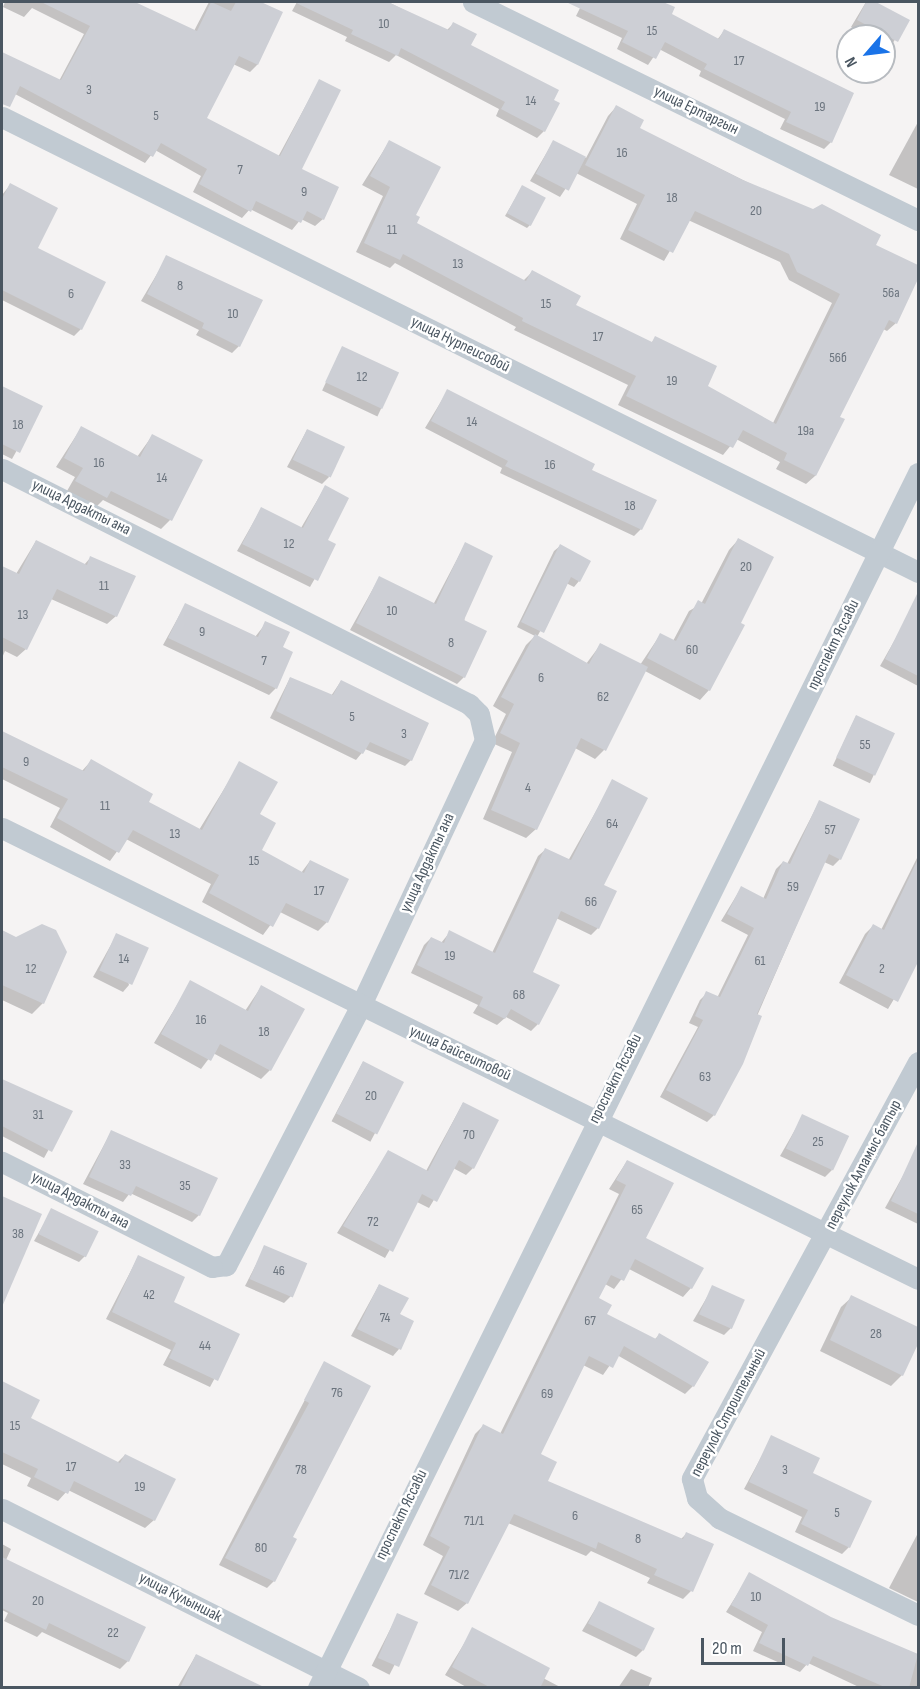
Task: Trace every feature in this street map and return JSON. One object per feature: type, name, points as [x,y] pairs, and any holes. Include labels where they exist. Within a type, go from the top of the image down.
[{"type":"street","name":"улица Ертаргын","points":[[473,2],[918,220]]},
{"type":"street","name":"улица Нурпеисовой","points":[[2,117],[918,572]]},
{"type":"street","name":"улица Ардакты ана","points":[[2,469],[469,704],[479,714],[485,740],[360,1007],[226,1265],[212,1267],[2,1162]]},
{"type":"street","name":"проспект Яссави","points":[[322,1679],[596,1119],[918,473]]},
{"type":"street","name":"улица Байсеитовой","points":[[2,828],[360,1007],[596,1119],[918,1279]]},
{"type":"street","name":"переулок Алпамыс батыр","points":[[826,1235],[918,1062]]},
{"type":"street","name":"переулок Строительный","points":[[826,1235],[696,1470],[693,1490],[706,1509],[720,1518],[918,1615]]},
{"type":"street","name":"улица Кулыншак","points":[[2,1509],[322,1679],[359,1688]]},
{"type":"building","points":[[41,2],[135,2],[197,31],[211,2],[231,11],[236,2],[261,2],[283,12],[258,65],[239,56],[207,118],[280,156],[319,79],[341,90],[302,169],[339,187],[324,220],[307,211],[301,223],[256,201],[251,212],[199,184],[207,169],[161,143],[153,157],[20,86],[10,107],[2,104],[2,52],[61,80],[90,26]]},
{"type":"building","points":[[294,2],[388,2],[449,30],[453,22],[477,34],[471,45],[559,90],[554,100],[560,103],[545,132],[501,109],[505,102],[401,48],[398,56],[351,34],[353,30]]},
{"type":"building","points":[[566,2],[663,2],[675,7],[672,14],[719,39],[724,29],[854,93],[832,143],[786,122],[791,112],[704,69],[707,64],[665,42],[656,59],[622,42],[628,31]]},
{"type":"building","points":[[866,2],[876,2],[910,20],[898,42],[896,41],[896,24],[864,24],[857,20]]},
{"type":"building","points":[[616,105],[644,120],[640,128],[743,180],[813,209],[822,204],[881,235],[876,245],[918,265],[918,279],[897,324],[889,320],[840,417],[845,419],[816,476],[784,460],[787,453],[743,430],[733,448],[626,396],[636,376],[522,321],[523,318],[403,254],[400,260],[364,243],[390,187],[370,176],[389,140],[441,167],[416,215],[420,217],[417,223],[526,281],[532,270],[581,296],[576,305],[652,342],[655,336],[717,366],[708,386],[776,424],[840,294],[797,272],[789,254],[695,211],[673,253],[628,230],[645,195],[585,165]]},
{"type":"building","points":[[553,140],[586,157],[569,191],[536,174]]},
{"type":"building","points":[[10,183],[58,208],[38,248],[106,282],[82,330],[2,290],[2,199]]},
{"type":"building","points":[[522,185],[546,198],[531,226],[507,213]]},
{"type":"building","points":[[166,255],[263,300],[240,347],[202,328],[204,323],[147,294]]},
{"type":"building","points":[[342,346],[399,373],[382,409],[325,382]]},
{"type":"building","points":[[2,386],[43,406],[20,453],[2,444]]},
{"type":"building","points":[[447,389],[595,464],[592,470],[657,500],[642,530],[505,466],[508,461],[431,421]]},
{"type":"building","points":[[81,426],[140,457],[152,434],[203,460],[172,521],[111,491],[107,498],[75,481],[83,468],[64,458]]},
{"type":"building","points":[[307,429],[345,447],[331,478],[293,460]]},
{"type":"building","points":[[325,485],[349,498],[328,540],[336,544],[318,581],[242,544],[261,507],[303,528]]},
{"type":"building","points":[[738,538],[774,557],[741,623],[745,625],[710,691],[647,658],[660,633],[676,641],[698,600],[705,604]]},
{"type":"building","points":[[36,540],[87,565],[90,556],[136,576],[117,617],[57,589],[27,650],[2,637],[2,566],[19,574]]},
{"type":"building","points":[[465,542],[493,556],[464,620],[487,631],[465,678],[356,623],[379,576],[436,604]]},
{"type":"building","points":[[560,544],[591,561],[580,582],[571,577],[544,633],[521,622]]},
{"type":"building","points":[[918,592],[918,676],[885,659]]},
{"type":"building","points":[[185,603],[258,637],[265,621],[290,632],[283,647],[293,652],[277,689],[168,638]]},
{"type":"building","points":[[535,634],[589,664],[600,643],[648,667],[606,751],[581,738],[537,830],[491,810],[520,743],[500,733],[514,704],[501,697]]},
{"type":"building","points":[[290,677],[333,695],[341,680],[429,723],[412,761],[370,742],[363,754],[276,711]]},
{"type":"building","points":[[856,715],[895,733],[875,776],[836,758]]},
{"type":"building","points":[[2,731],[84,771],[91,759],[153,794],[149,802],[202,830],[239,761],[278,782],[260,814],[276,823],[262,850],[304,873],[310,860],[349,879],[328,923],[286,903],[273,927],[209,893],[219,875],[133,830],[119,853],[57,818],[68,799],[2,767]]},
{"type":"building","points":[[612,779],[648,798],[604,885],[617,891],[599,929],[561,911],[533,972],[560,985],[539,1025],[511,1009],[505,1019],[479,1006],[483,997],[417,965],[431,937],[444,943],[449,930],[495,953],[545,848],[571,860]]},
{"type":"building","points":[[819,800],[860,819],[841,860],[829,854],[757,1014],[762,1016],[743,1064],[715,1116],[666,1090],[703,1020],[695,1016],[706,991],[720,997],[754,928],[727,914],[741,886],[766,899],[783,861],[790,864]]},
{"type":"building","points":[[918,859],[918,962],[898,1002],[846,975],[873,924],[884,930]]},
{"type":"building","points":[[42,924],[56,930],[67,952],[44,1004],[2,985],[2,930],[16,937]]},
{"type":"building","points":[[116,933],[149,948],[132,985],[99,970]]},
{"type":"building","points":[[190,980],[248,1011],[261,985],[305,1009],[271,1071],[220,1044],[211,1061],[161,1034]]},
{"type":"building","points":[[363,1061],[404,1082],[377,1134],[336,1114]]},
{"type":"building","points":[[2,1079],[73,1111],[52,1152],[2,1126]]},
{"type":"building","points":[[463,1102],[499,1120],[474,1169],[459,1160],[437,1202],[422,1194],[393,1252],[343,1226],[388,1150],[428,1171]]},
{"type":"building","points":[[802,1114],[849,1136],[833,1170],[786,1148]]},
{"type":"building","points":[[111,1130],[218,1178],[200,1216],[136,1186],[131,1196],[89,1177]]},
{"type":"building","points":[[918,1142],[918,1214],[891,1201]]},
{"type":"building","points":[[627,1160],[674,1183],[646,1238],[704,1268],[692,1289],[635,1259],[624,1281],[611,1275],[599,1298],[612,1305],[607,1314],[656,1339],[659,1333],[709,1362],[694,1387],[624,1346],[613,1368],[589,1356],[541,1454],[557,1462],[548,1481],[683,1539],[686,1532],[714,1544],[693,1592],[654,1575],[657,1569],[598,1542],[596,1549],[514,1514],[468,1604],[431,1585],[450,1547],[430,1536],[483,1424],[503,1434],[626,1185],[616,1180]]},
{"type":"building","points":[[2,1196],[42,1214],[2,1307]]},
{"type":"building","points":[[51,1208],[99,1231],[86,1257],[38,1234]]},
{"type":"building","points":[[264,1245],[307,1263],[293,1297],[250,1279]]},
{"type":"building","points":[[138,1255],[185,1277],[174,1302],[240,1334],[218,1381],[169,1358],[176,1343],[112,1312]]},
{"type":"building","points":[[379,1284],[409,1298],[400,1314],[414,1321],[401,1350],[357,1329]]},
{"type":"building","points":[[712,1285],[745,1300],[732,1329],[699,1314]]},
{"type":"building","points":[[851,1295],[918,1327],[918,1344],[903,1376],[830,1340]]},
{"type":"building","points":[[324,1361],[371,1386],[293,1537],[297,1539],[275,1582],[225,1558],[309,1403],[304,1400]]},
{"type":"building","points":[[2,1381],[40,1400],[31,1418],[120,1463],[125,1454],[176,1479],[155,1521],[74,1481],[68,1494],[34,1477],[38,1469],[2,1452]]},
{"type":"building","points":[[771,1435],[820,1458],[813,1473],[872,1501],[850,1548],[801,1524],[808,1510],[749,1482]]},
{"type":"building","points":[[2,1557],[146,1627],[129,1662],[49,1623],[46,1630],[2,1608]]},
{"type":"building","points":[[749,1572],[831,1617],[918,1654],[909,1688],[887,1688],[813,1656],[808,1666],[759,1643],[768,1625],[731,1605]]},
{"type":"building","points":[[599,1601],[655,1628],[644,1651],[588,1623]]},
{"type":"building","points":[[397,1613],[418,1622],[399,1667],[378,1658]]},
{"type":"building","points":[[472,1627],[550,1668],[540,1688],[491,1688],[452,1667]]},
{"type":"building","points":[[196,1654],[266,1688],[180,1688]]}]
